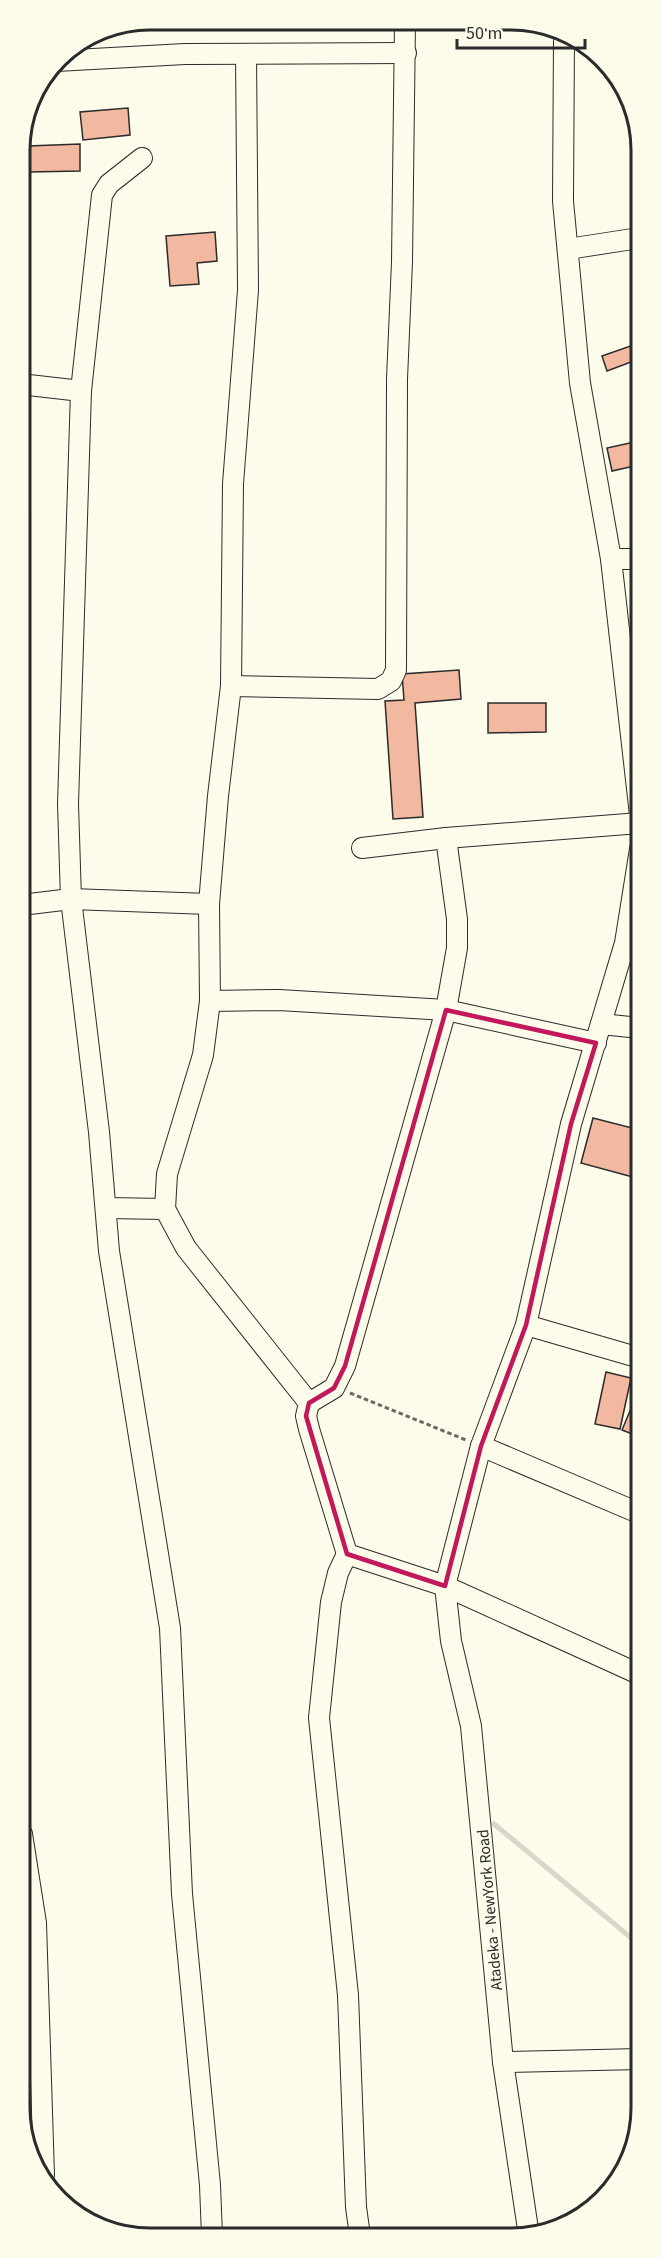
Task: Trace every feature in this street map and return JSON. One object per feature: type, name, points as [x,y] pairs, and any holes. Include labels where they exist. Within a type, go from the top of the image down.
[{"type":"street","points":[[231,686],[378,689],[391,681],[396,670],[397,379],[402,262],[405,30]]},
{"type":"street","points":[[564,42],[563,201],[580,383],[611,560],[631,736]]},
{"type":"street","points":[[71,60],[185,54],[406,52]]},
{"type":"street","points":[[246,54],[248,290],[233,484],[231,686],[218,796],[209,904],[210,1001],[203,1055],[167,1174],[165,1209],[186,1248],[309,1403]]},
{"type":"street","points":[[142,158],[109,184],[102,195],[81,391],[68,804],[71,899],[107,1208],[109,1251],[170,1628],[182,1894],[210,2185],[212,2228]]},
{"type":"street","points":[[568,249],[631,239]]},
{"type":"street","points":[[30,385],[81,391]]},
{"type":"street","points":[[611,560],[631,559]]},
{"type":"street","points":[[362,848],[446,838],[631,825]]},
{"type":"street","points":[[359,2228],[356,2206],[348,1995],[319,1718],[331,1602],[338,1573],[348,1554],[306,1416],[309,1403],[334,1388],[345,1366],[446,1010],[457,948],[457,919],[446,838]]},
{"type":"street","points":[[30,904],[71,899],[209,904]]},
{"type":"street","points":[[445,1586],[481,1446],[526,1325],[571,1124],[625,944],[631,906]]},
{"type":"street","points":[[210,1001],[279,1000],[446,1010],[596,1043]]},
{"type":"street","points":[[601,1024],[631,1027]]},
{"type":"street","points":[[107,1208],[165,1209]]},
{"type":"street","points":[[526,1325],[631,1356]]},
{"type":"street","points":[[481,1446],[631,1510]]},
{"type":"street","points":[[348,1554],[445,1586],[631,1670]]},
{"type":"street","name":"Atadeka - NewYork Road","points":[[445,1586],[451,1641],[471,1726],[504,2062],[528,2227]]},
{"type":"street","points":[[30,1885],[36,1923],[33,2135]]},
{"type":"street","points":[[504,2062],[631,2059]]},
{"type":"path","points":[[334,1388],[481,1446]]},
{"type":"highlighted area","points":[[446,1010],[596,1043],[571,1124],[526,1325],[481,1446],[445,1586],[347,1554],[306,1416],[309,1403],[334,1388],[345,1366]]},
{"type":"building","points":[[128,108],[130,135],[83,140],[80,112]]},
{"type":"building","points":[[80,144],[80,171],[30,172],[30,146]]},
{"type":"building","points":[[215,232],[217,261],[197,263],[199,284],[170,286],[166,236]]},
{"type":"building","points":[[631,346],[631,362],[607,371],[602,356]]},
{"type":"building","points":[[631,443],[631,467],[612,471],[607,448]]},
{"type":"building","points":[[459,670],[461,699],[415,703],[423,817],[393,819],[385,701],[404,700],[402,674]]},
{"type":"building","points":[[488,703],[546,703],[546,732],[488,733]]},
{"type":"building","points":[[593,1118],[631,1128],[631,1177],[581,1163]]},
{"type":"building","points":[[606,1372],[631,1378],[620,1429],[595,1424]]},
{"type":"building","points":[[631,1408],[631,1434],[622,1430]]},
{"type":"waterway","points":[[494,1824],[631,1938]]}]
